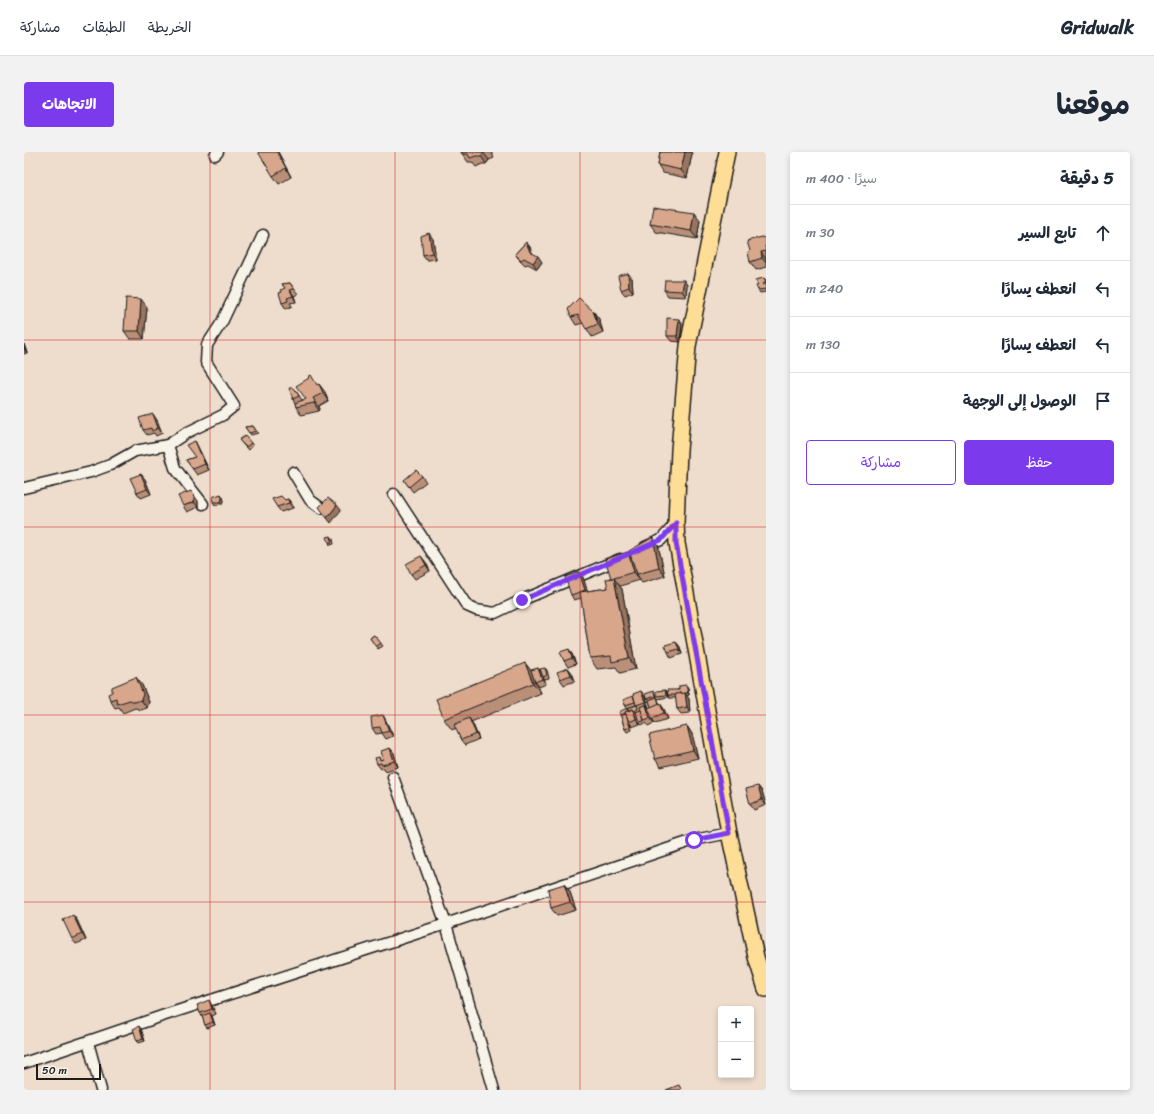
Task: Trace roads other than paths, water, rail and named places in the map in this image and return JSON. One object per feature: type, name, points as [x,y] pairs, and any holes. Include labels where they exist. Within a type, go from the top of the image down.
[{"type":"main road","points":[[727,152],[688,346],[679,450],[676,543],[729,833],[756,957],[766,989]]},
{"type":"street","points":[[24,488],[91,472],[110,465],[135,451],[168,445],[186,433],[223,415],[234,406],[206,362],[207,345],[222,322],[263,235]]},
{"type":"street","points":[[168,445],[175,468],[203,504]]},
{"type":"street","points":[[293,472],[310,500],[321,508]]},
{"type":"street","points":[[394,494],[467,606],[476,610],[494,613],[661,540],[676,523]]},
{"type":"street","points":[[393,777],[446,924],[494,1090]]},
{"type":"street","points":[[24,1063],[172,1012],[446,924],[694,840],[729,833]]},
{"type":"street","points":[[88,1042],[101,1090]]}]
